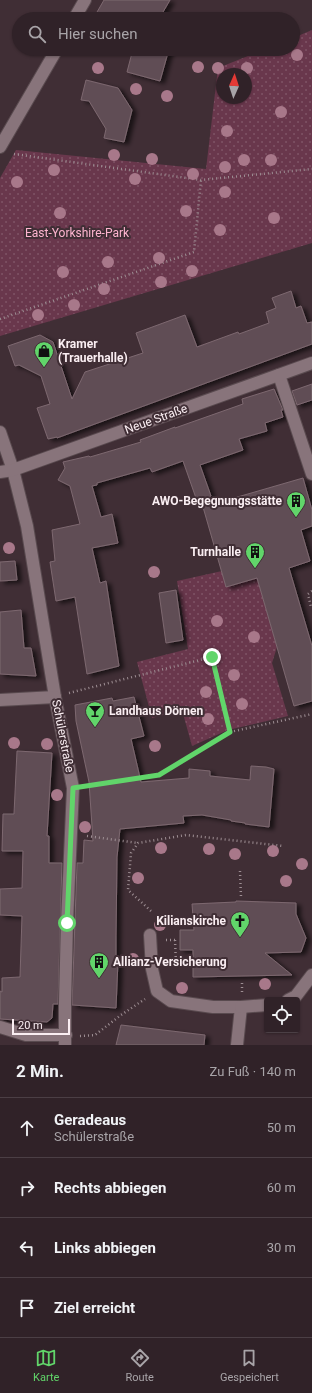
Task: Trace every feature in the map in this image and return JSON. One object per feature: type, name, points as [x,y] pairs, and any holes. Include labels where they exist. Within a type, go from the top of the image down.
[{"type":"street","points":[[78,12],[85,0]]},
{"type":"street","points":[[4,150],[53,56]]},
{"type":"street","name":"Neue Straße","points":[[0,472],[13,470],[312,363]]},
{"type":"street","points":[[279,375],[312,474]]},
{"type":"street","name":"Schülerstraße","points":[[0,432],[13,470],[27,526],[55,697],[73,788],[67,923],[65,1003],[66,1040]]},
{"type":"street","points":[[0,700],[55,697]]},
{"type":"street","points":[[150,934],[152,969],[157,991],[171,1001],[213,1006],[241,1007],[264,1005]]},
{"type":"street","points":[[294,997],[312,975]]},
{"type":"street","points":[[238,1045],[241,1007]]},
{"type":"street","points":[[0,1027],[26,1035],[66,1040]]},
{"type":"path","points":[[4,150],[201,180],[312,170]]},
{"type":"path","points":[[0,319],[194,252],[201,180]]},
{"type":"path","points":[[312,591],[308,594],[310,607],[312,608]]},
{"type":"path","points":[[55,697],[212,657],[230,732]]},
{"type":"path","points":[[73,788],[159,775],[230,732],[312,714]]},
{"type":"path","points":[[87,836],[138,843],[186,835],[283,846]]},
{"type":"path","points":[[138,843],[131,853],[128,890],[151,910]]},
{"type":"path","points":[[240,871],[240,897]]},
{"type":"path","points":[[166,964],[176,964],[176,940],[169,940]]},
{"type":"path","points":[[84,1036],[96,1035],[157,991]]},
{"type":"green space","name":"East-Yorkshire-Park","points":[[312,30],[312,243],[0,336],[0,178],[16,150],[206,169],[216,85],[216,104],[252,104],[252,68],[218,68],[248,56],[300,56],[300,35]]},
{"type":"green space","points":[[222,571],[226,587],[257,578],[277,647],[272,663],[288,716],[228,730],[192,746],[182,710],[152,718],[137,662],[188,649],[177,581]]},
{"type":"building","points":[[104,0],[170,0],[163,12],[97,12]]},
{"type":"building","points":[[131,56],[167,56],[160,81],[127,72]]},
{"type":"building","points":[[86,80],[118,88],[132,110],[124,142],[104,138],[106,129],[89,101],[81,100]]},
{"type":"building","points":[[291,291],[296,308],[301,306],[307,323],[312,322],[312,344],[57,438],[48,439],[37,408],[50,404],[41,376],[19,365],[15,366],[8,346],[40,335],[53,342],[72,399],[85,372],[143,353],[136,333],[185,315],[197,347],[238,332],[239,334],[269,323],[266,312],[276,308],[272,298]]},
{"type":"building","points":[[312,384],[312,400],[297,405],[292,391]]},
{"type":"building","points":[[274,389],[283,410],[281,410],[283,417],[265,423],[267,431],[239,439],[243,450],[200,465],[211,496],[197,501],[183,461],[152,472],[150,468],[97,483],[97,485],[92,486],[101,517],[112,514],[118,543],[92,548],[100,583],[106,581],[119,666],[87,674],[75,597],[56,601],[50,562],[55,561],[52,530],[80,524],[70,486],[58,480],[65,468],[63,462],[90,457],[141,442],[140,440],[243,404],[242,399]]},
{"type":"building","points":[[303,478],[312,510],[312,526],[301,530],[310,561],[289,568],[312,646],[312,701],[294,706],[257,578],[226,587],[203,507]]},
{"type":"building","points":[[15,561],[17,580],[0,581],[0,562]]},
{"type":"building","points":[[176,590],[183,640],[166,643],[159,593]]},
{"type":"building","points":[[21,610],[24,648],[31,648],[36,676],[0,674],[0,612]]},
{"type":"building","points":[[134,697],[144,736],[131,739],[141,782],[189,778],[189,769],[210,771],[210,776],[250,780],[251,766],[274,769],[269,827],[245,824],[202,815],[183,816],[184,823],[120,829],[117,857],[116,961],[118,961],[116,1008],[72,1005],[77,863],[83,863],[84,840],[93,841],[89,782],[76,721],[75,705],[112,698],[113,701]]},
{"type":"building","points":[[17,751],[52,753],[47,836],[49,836],[49,863],[62,863],[58,1004],[53,1004],[52,1018],[47,1022],[0,1019],[0,991],[2,992],[2,978],[20,977],[22,916],[0,915],[0,889],[22,888],[23,851],[2,851],[3,814],[14,814]]},
{"type":"building","name":"Kilianskirche","points":[[236,901],[296,903],[296,914],[306,938],[301,952],[265,953],[292,975],[193,977],[193,950],[180,950],[180,930],[194,930],[192,904]]},
{"type":"building","points":[[121,1025],[205,1035],[204,1045],[116,1045]]},
{"type":"place","name":"Kramer (Trauerhalle)","points":[[44,368]]},
{"type":"place","name":"AWO-Begegnungsstätte","points":[[296,518]]},
{"type":"place","name":"Turnhalle","points":[[255,569]]},
{"type":"place","name":"Landhaus Dörnen","points":[[95,728]]},
{"type":"place","name":"Kilianskirche","points":[[240,938]]},
{"type":"place","name":"Allianz-Versicherung","points":[[99,979]]},
{"type":"route","points":[[67,923],[73,788],[159,775],[230,732],[212,657]]}]
